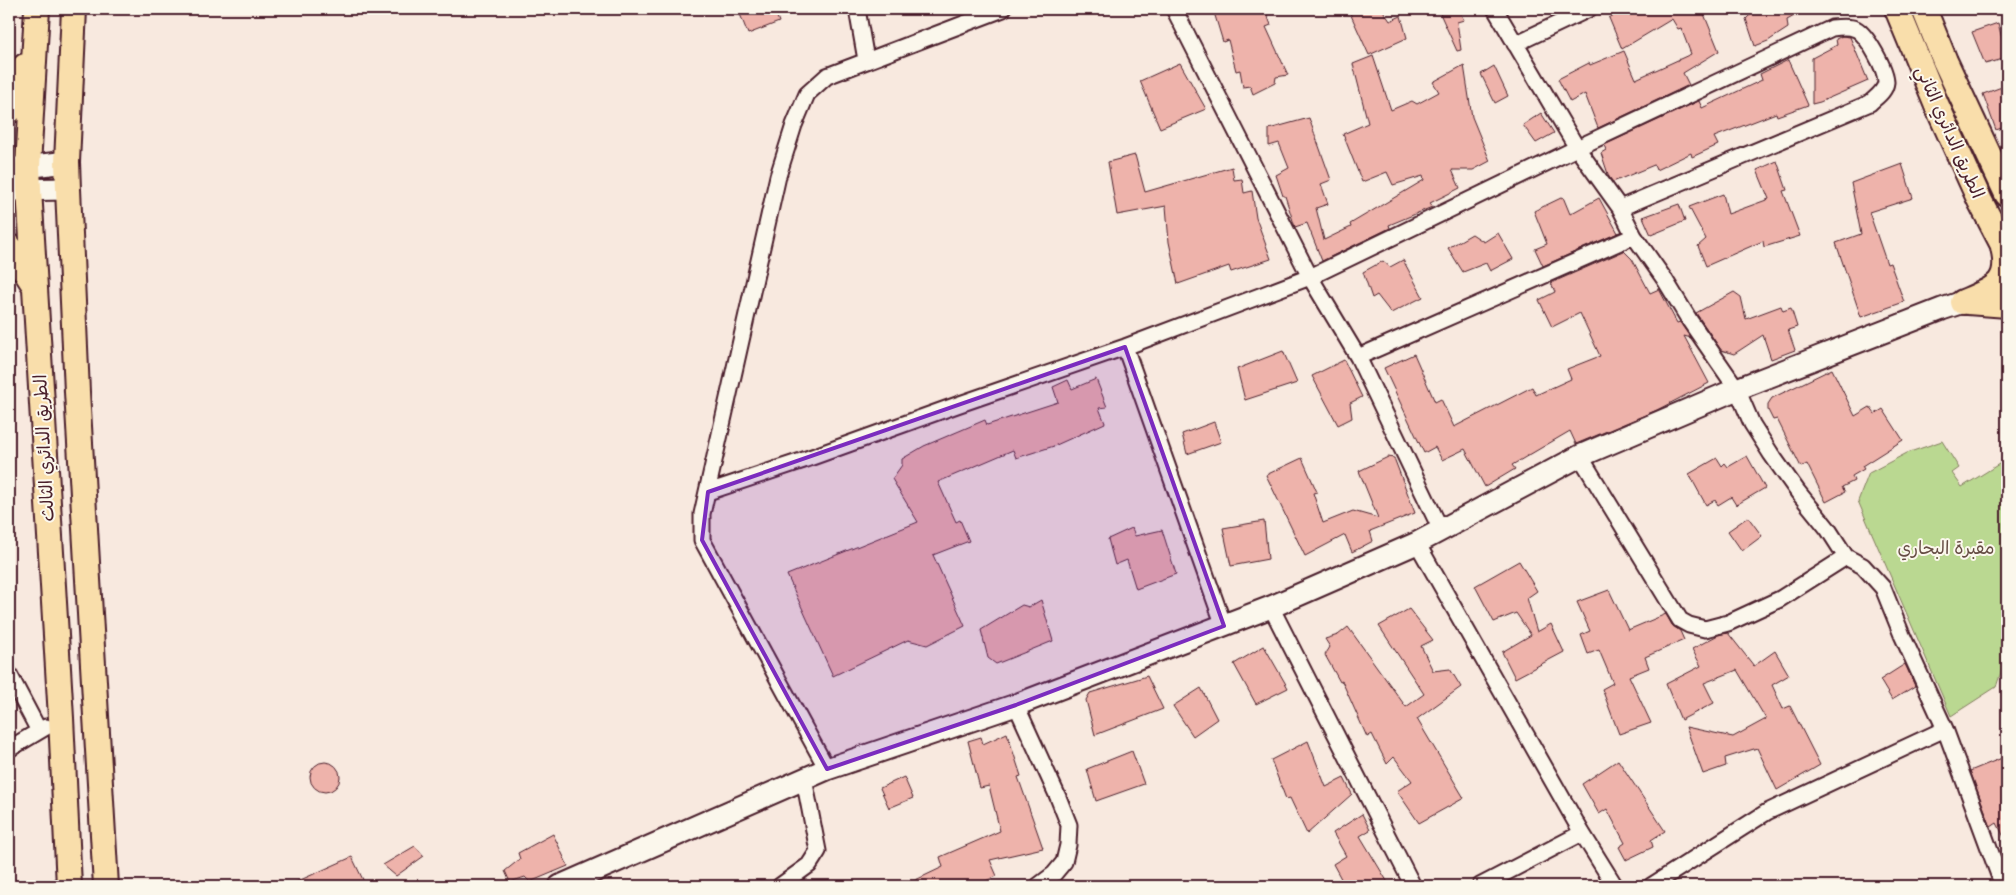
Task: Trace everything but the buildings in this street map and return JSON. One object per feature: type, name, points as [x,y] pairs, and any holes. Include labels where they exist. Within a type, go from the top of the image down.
[{"type":"main road","name":"الطريق الدائري الثالث","points":[[74,9],[67,162],[77,392],[106,886]]},
{"type":"main road","name":"الطريق الدائري الثاني","points":[[1897,9],[1937,106],[1980,201],[2005,250]]},
{"type":"main road","name":"الطريق الدائري الثاني","points":[[1924,9],[1957,87],[2007,194]]},
{"type":"main road","name":"الطريق الدائري الثالث","points":[[36,20],[19,178],[34,285],[61,718],[69,886]]},
{"type":"main road","points":[[9,110],[18,88],[36,20]]},
{"type":"main road","points":[[9,246],[34,285]]},
{"type":"main road","points":[[1964,302],[1991,291],[2000,284],[2007,260],[2005,250]]},
{"type":"main road","points":[[1964,302],[2007,305]]},
{"type":"street","points":[[857,9],[866,60]]},
{"type":"street","points":[[1174,9],[1310,277],[1358,358],[1441,530]]},
{"type":"street","points":[[1495,9],[1577,148],[1620,208],[1634,236],[1737,389],[1752,424],[1771,454],[1828,529],[1846,557],[1863,566],[1883,588],[1902,635],[1945,728],[2002,886]]},
{"type":"street","points":[[1515,44],[1589,9]]},
{"type":"street","points":[[827,769],[702,540],[702,514],[778,176],[794,125],[807,94],[827,76],[994,11]]},
{"type":"street","points":[[708,492],[1126,347],[1310,277],[1832,28],[1854,28],[1862,33],[1883,68],[1886,82],[1883,92],[1870,103],[1620,208]]},
{"type":"street","points":[[19,178],[67,162]]},
{"type":"street","points":[[19,178],[68,189]]},
{"type":"street","points":[[1358,358],[1634,236]]},
{"type":"street","points":[[571,884],[827,769],[1016,705],[1271,607],[1417,543],[1580,456],[1737,389],[1964,302],[2007,298]]},
{"type":"street","points":[[1126,347],[1224,626]]},
{"type":"street","points":[[1580,456],[1680,620],[1689,625],[1704,629],[1728,623],[1780,599],[1846,557]]},
{"type":"street","points":[[1417,543],[1582,833],[1615,886]]},
{"type":"street","points":[[1271,607],[1413,886]]},
{"type":"street","points":[[9,674],[39,731]]},
{"type":"street","points":[[1016,705],[1058,797],[1068,825],[1068,844],[1064,862],[1054,874],[1038,886]]},
{"type":"street","points":[[9,749],[61,718]]},
{"type":"street","points":[[1650,886],[1767,812],[1945,728]]},
{"type":"street","points":[[780,886],[809,865],[818,851],[804,779]]},
{"type":"street","points":[[1480,886],[1582,833]]},
{"type":"highlighted area","points":[[1125,347],[1224,626],[1016,705],[827,769],[702,540],[708,492]]},
{"type":"green space","name":"مقبرة البحاري","points":[[1942,441],[1959,468],[1952,473],[1962,487],[2007,459],[2007,667],[2002,669],[1996,687],[1951,716],[1858,501],[1869,473],[1907,453]]}]
